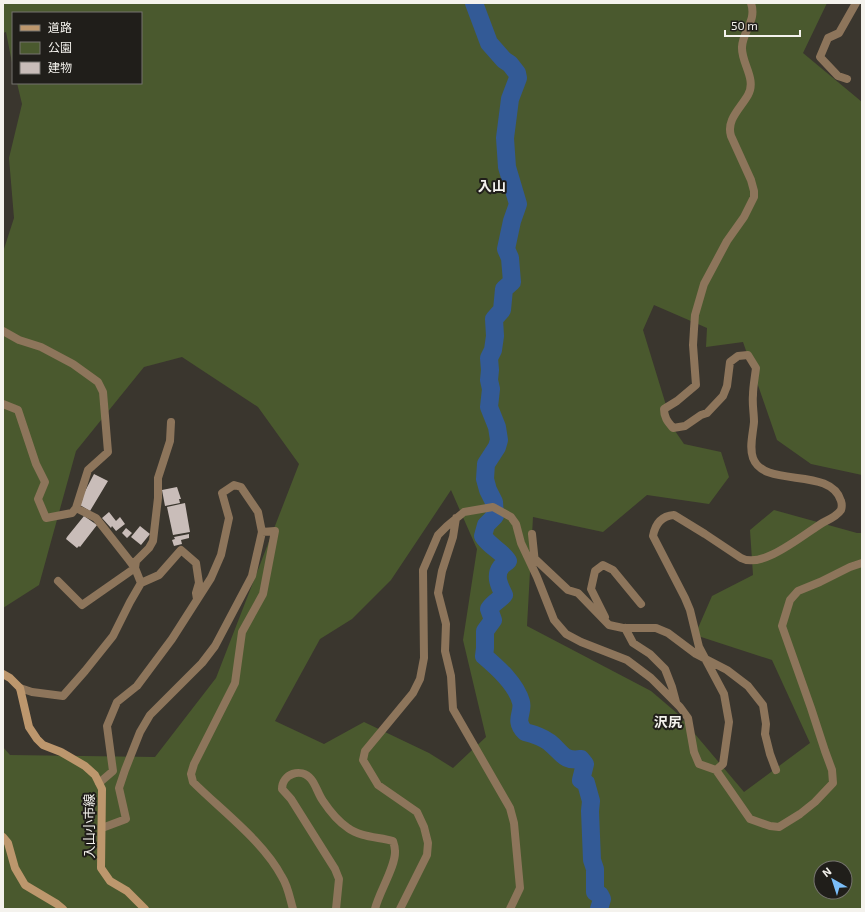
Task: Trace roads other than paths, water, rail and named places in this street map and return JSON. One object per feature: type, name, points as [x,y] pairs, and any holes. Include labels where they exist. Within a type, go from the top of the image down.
[{"type":"main road","points":[[3,674],[10,678],[20,688]]},
{"type":"main road","name":"入山小市線","points":[[20,688],[29,727],[37,739],[43,745],[61,752],[85,766],[95,774],[102,789],[101,868],[110,881],[127,891],[145,909]]},
{"type":"main road","points":[[3,837],[8,843],[15,868],[24,885],[63,909]]},
{"type":"street","points":[[716,770],[724,764],[729,722],[724,694],[699,647],[690,610],[653,536],[654,529],[658,523],[668,515],[674,515],[741,558],[751,561],[758,560],[793,544],[835,516],[841,510],[842,505],[839,496],[830,486],[803,478],[770,473],[763,469],[754,460],[751,446],[754,422],[752,394],[756,368],[748,355],[738,356],[730,362],[727,386],[723,396],[707,413],[701,415],[685,426],[674,428],[666,420],[664,414],[664,409],[677,401],[696,385],[693,345],[694,328],[704,284],[727,241],[744,217],[754,197],[751,180],[729,130],[735,112],[748,94],[750,87],[750,75],[742,51],[742,46],[753,16],[751,3]]},
{"type":"street","points":[[847,79],[838,76],[820,57],[828,38],[839,33],[856,3]]},
{"type":"street","points":[[3,331],[19,340],[41,346],[73,364],[98,382],[103,392],[108,452],[88,470],[76,508],[72,513],[46,518],[38,499],[45,482],[36,464],[18,410],[3,404]]},
{"type":"street","points":[[58,581],[82,605],[135,568],[136,561],[153,541],[158,498],[158,478],[170,442],[171,422]]},
{"type":"street","points":[[99,783],[113,771],[107,726],[117,702],[137,686],[172,639],[211,578],[222,555],[229,518],[222,493],[234,485],[241,487],[258,512],[262,532],[252,576],[215,646],[202,663],[150,715],[140,732],[119,788],[126,819],[102,828]]},
{"type":"street","points":[[400,909],[427,855],[428,843],[417,812],[378,785],[363,760],[363,756],[365,751],[413,693],[420,679],[424,658],[423,570],[438,535],[464,512],[493,507],[511,517],[516,524],[521,543],[536,574],[554,620],[566,634],[581,642],[627,660],[650,678],[676,702],[688,718],[694,752],[699,764],[716,770],[750,819],[770,826],[779,827],[804,811],[833,783],[832,770],[824,751],[811,708],[782,626],[790,600],[798,591],[862,563]]},
{"type":"street","points":[[76,508],[96,518],[135,568],[141,583]]},
{"type":"street","points":[[456,518],[453,537],[442,571],[438,593],[446,624],[445,651],[451,676],[453,709],[510,808],[514,824],[520,888],[510,909]]},
{"type":"street","points":[[262,532],[275,531],[263,594],[242,632],[235,683],[194,764],[191,774],[193,782],[243,829],[272,860],[283,878],[293,909]]},
{"type":"street","points":[[532,534],[536,574]]},
{"type":"street","points":[[20,688],[32,692],[63,696],[113,636],[141,583],[159,575],[181,550],[196,563],[199,583],[196,593],[197,599]]},
{"type":"street","points":[[534,558],[568,590],[578,593],[609,626],[625,628],[656,628],[668,633],[696,654],[727,670],[748,686],[763,705],[766,724],[765,734],[776,770]]},
{"type":"street","points":[[603,619],[605,616],[591,590],[595,571],[602,565],[613,570],[641,604]]},
{"type":"street","points":[[625,628],[633,643],[650,654],[665,669],[676,702]]},
{"type":"street","points":[[336,909],[339,879],[335,869],[291,799],[282,789],[286,777],[290,774],[296,773],[310,778],[324,802],[348,828],[361,835],[393,841],[395,852],[394,862],[375,909]]},
{"type":"waterway","points":[[474,3],[489,43],[504,60],[510,64],[517,73],[518,78],[510,99],[505,138],[507,167],[518,204],[512,221],[506,249],[510,258],[512,282],[504,289],[502,310],[494,319],[495,336],[493,350],[489,358],[489,380],[491,389],[489,407],[497,427],[499,440],[497,447],[486,464],[485,479],[488,490],[494,502],[495,516],[486,525],[483,536],[508,561],[502,566],[498,574],[498,581],[504,595],[489,609],[493,620],[485,631],[484,656],[501,671],[519,695],[522,706],[519,720],[525,732],[546,740],[566,758],[575,760],[581,759],[585,764],[581,780],[586,783],[591,801],[592,860],[595,869],[595,892],[600,895],[602,899],[599,909]]},
{"type":"district","name":"入山","points":[[492,186]]},
{"type":"district","name":"沢尻","points":[[668,722]]}]
